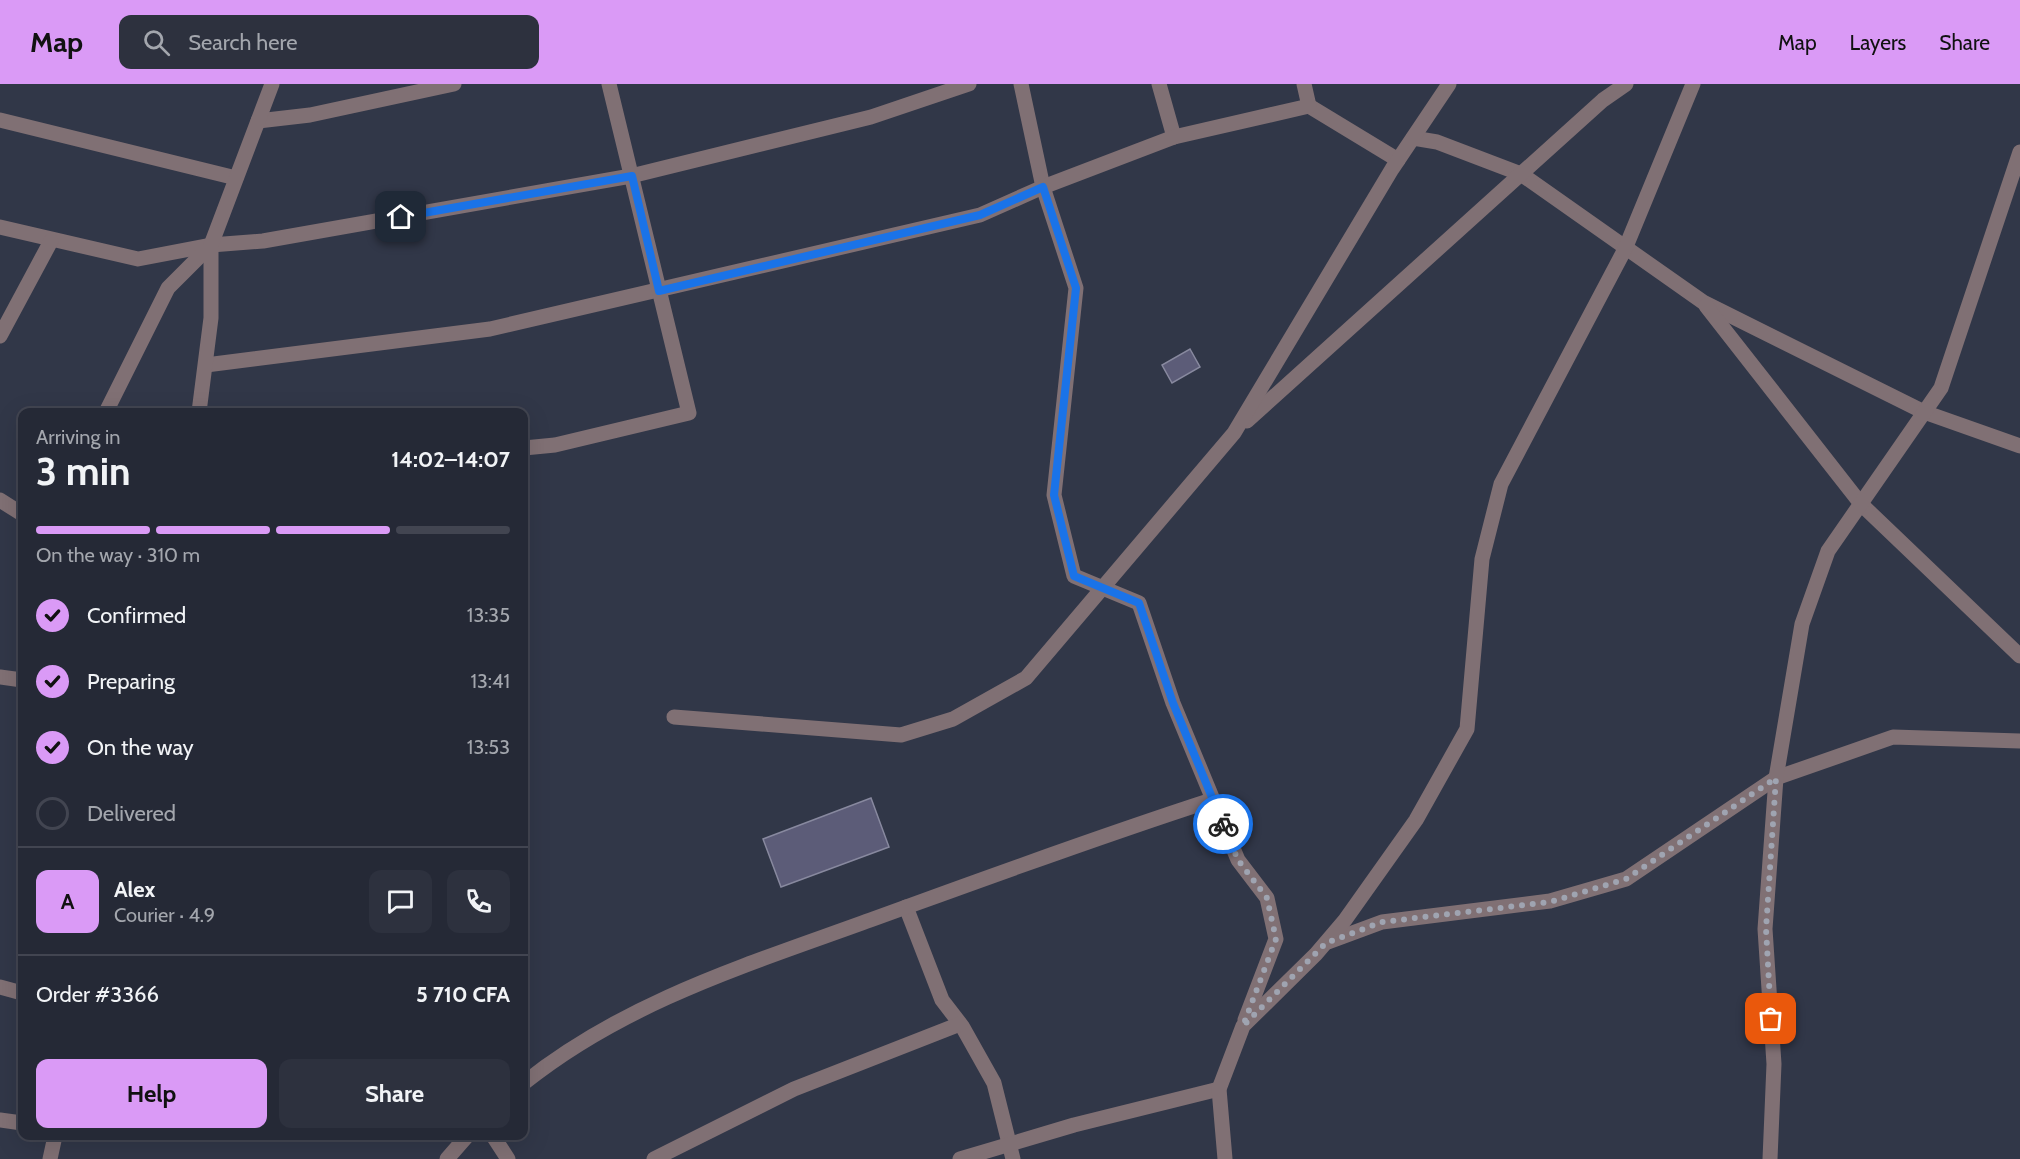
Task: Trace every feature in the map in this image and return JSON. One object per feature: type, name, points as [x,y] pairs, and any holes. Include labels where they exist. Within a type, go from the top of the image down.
[{"type":"street","points":[[200,408],[211,318],[210,245],[272,84]]},
{"type":"street","points":[[258,121],[310,115],[454,84]]},
{"type":"street","points":[[528,448],[555,445],[689,413],[609,84]]},
{"type":"street","points":[[0,228],[138,259],[210,245],[263,241],[632,176],[871,117],[969,84]]},
{"type":"street","points":[[1021,84],[1043,187],[1076,288],[1054,495],[1074,576],[1139,603],[1173,703],[1238,860],[1267,898],[1276,939],[1219,1089],[1225,1159]]},
{"type":"street","points":[[1159,84],[1174,137]]},
{"type":"street","points":[[1305,84],[1309,106]]},
{"type":"street","points":[[1234,433],[1398,160],[1449,84]]},
{"type":"street","points":[[674,717],[901,735],[953,718],[1026,678],[1234,433],[1521,174],[1626,84]]},
{"type":"street","points":[[1243,1026],[1346,920],[1416,820],[1467,729],[1482,559],[1501,483],[1625,249],[1693,84]]},
{"type":"street","points":[[206,365],[490,329],[659,291],[980,215],[1043,187],[1174,137],[1309,106],[1398,160]]},
{"type":"street","points":[[0,120],[236,178]]},
{"type":"street","points":[[1413,138],[1437,142],[1521,174],[1703,302],[1924,412],[2020,446]]},
{"type":"street","points":[[1770,1159],[1774,1064],[1766,929],[1776,778],[1802,624],[1828,551],[1941,388],[2020,152]]},
{"type":"street","points":[[0,336],[51,241]]},
{"type":"street","points":[[108,408],[168,288],[210,245]]},
{"type":"street","points":[[1703,302],[1861,504],[2020,656]]},
{"type":"street","points":[[0,500],[18,511]]},
{"type":"street","points":[[0,677],[18,679]]},
{"type":"street","points":[[1326,943],[1382,922],[1550,902],[1626,879],[1776,778],[1893,737],[2020,741]]},
{"type":"street","points":[[528,1080],[548,1063],[639,1008],[741,967],[1087,840],[1212,800]]},
{"type":"street","points":[[906,907],[942,1000],[960,1024],[994,1083],[1012,1151]]},
{"type":"street","points":[[0,987],[18,992]]},
{"type":"street","points":[[654,1159],[794,1089],[960,1024]]},
{"type":"street","points":[[960,1159],[1012,1151],[1074,1125],[1219,1089]]},
{"type":"street","points":[[0,1120],[18,1122]]},
{"type":"street","points":[[50,1159],[54,1140]]},
{"type":"street","points":[[447,1159],[464,1140]]},
{"type":"street","points":[[496,1140],[508,1159]]},
{"type":"building","points":[[1190,349],[1200,367],[1172,383],[1162,365]]},
{"type":"building","points":[[871,798],[889,847],[781,887],[763,839]]},
{"type":"way so far","points":[[1223,824],[1238,860],[1267,898],[1276,939],[1243,1026],[1326,943],[1382,922],[1550,902],[1626,879],[1776,778],[1766,929],[1771,1019]]},
{"type":"route","points":[[401,217],[632,176],[659,291],[980,215],[1043,187],[1076,288],[1054,495],[1074,576],[1139,603],[1173,703],[1223,824]]}]
